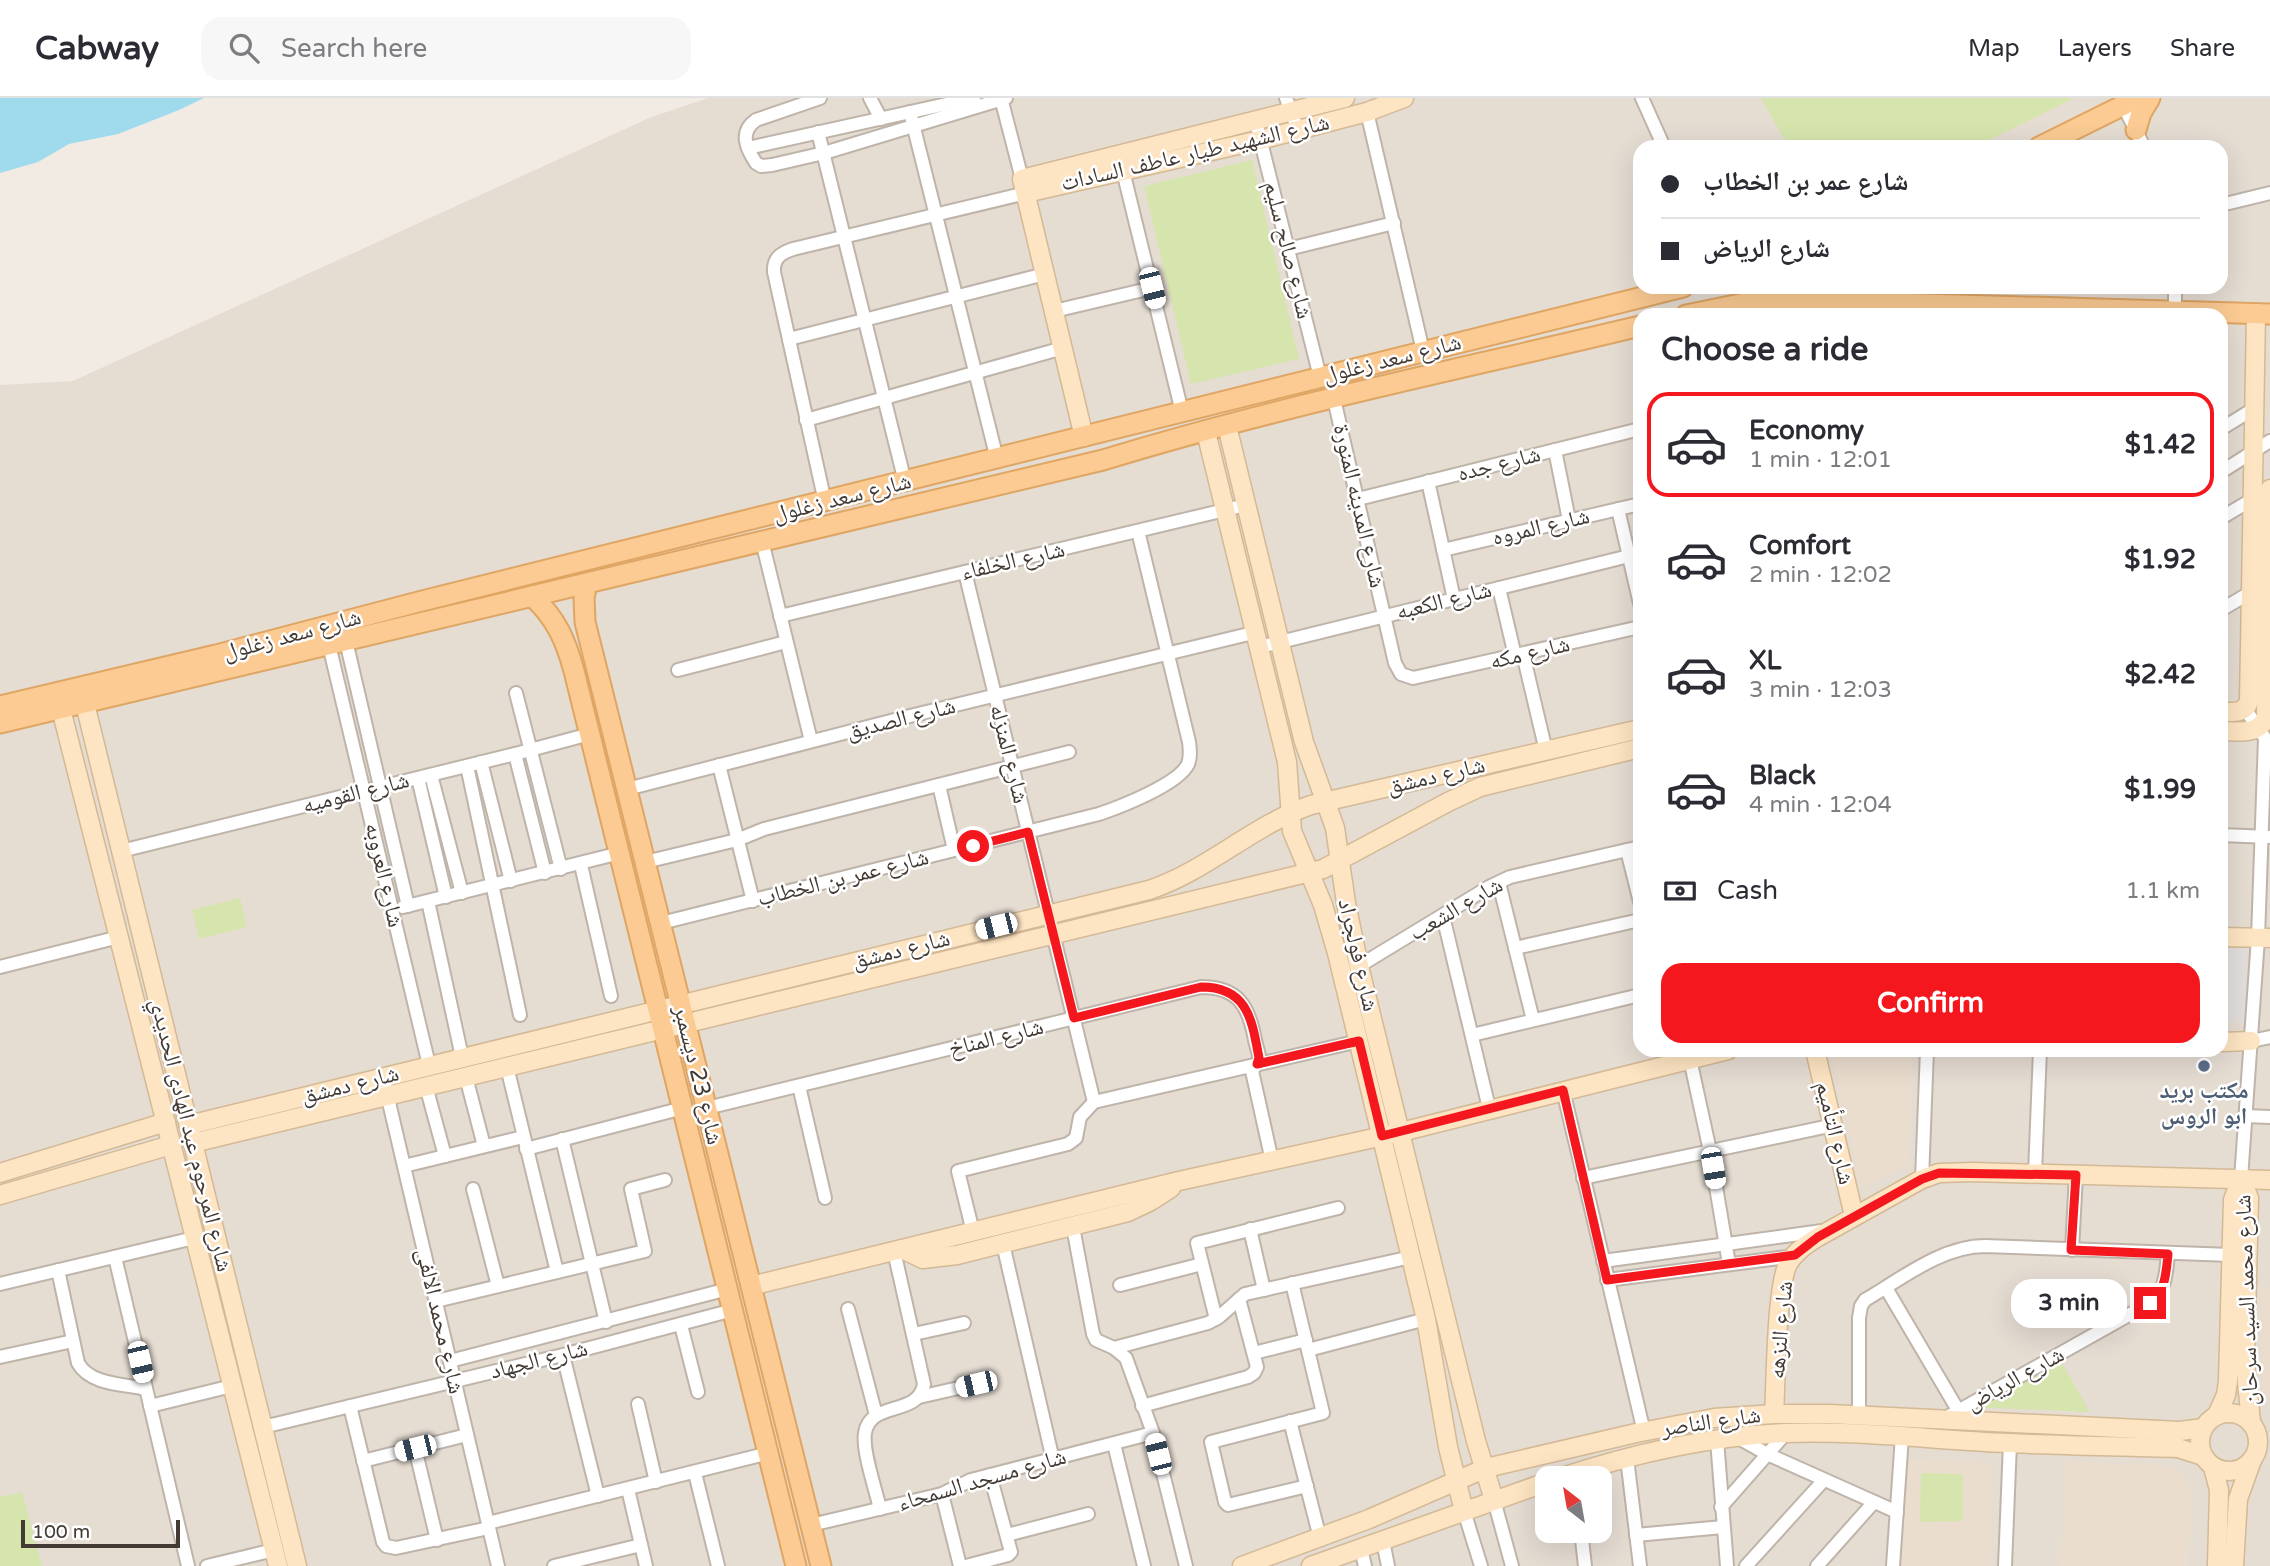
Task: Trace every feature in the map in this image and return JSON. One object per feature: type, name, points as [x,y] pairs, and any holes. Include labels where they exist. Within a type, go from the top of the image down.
[{"type":"main road","points":[[2140,138],[2141,113],[2150,98]]},
{"type":"main road","points":[[2053,140],[2131,102]]},
{"type":"main road","name":"شارع سعد زغلول","points":[[0,723],[85,704],[435,598],[1655,294]]},
{"type":"main road","points":[[1803,301],[1810,294]]},
{"type":"main road","points":[[1720,308],[1745,303],[1803,301],[2049,308]]},
{"type":"main road","points":[[2228,312],[2263,314]]},
{"type":"main road","name":"شارع سعد زغلول","points":[[0,706],[243,657],[337,643],[1103,460],[1334,399],[1633,328]]},
{"type":"main road","points":[[955,469],[961,494]]},
{"type":"main road","name":"شارع 23 ديسمبر","points":[[587,583],[584,614],[589,637],[821,1566]]},
{"type":"main road","name":"شارع 23 ديسمبر","points":[[532,596],[552,617],[567,645],[796,1566]]},
{"type":"main road","points":[[567,645],[574,639],[589,637]]},
{"type":"main road","points":[[753,1391],[776,1384]]},
{"type":"street","points":[[820,98],[757,120],[748,126],[745,132],[748,148],[756,163],[761,166],[782,163],[824,153],[912,118],[974,98]]},
{"type":"street","points":[[870,98],[881,119]]},
{"type":"street","name":"شارع الشهيد طيار عاطف السادات","points":[[1024,186],[1121,163],[1256,122],[1289,105],[1345,98]]},
{"type":"street","name":"شارع الشهيد طيار عاطف السادات","points":[[1121,163],[1260,140],[1367,112],[1404,98]]},
{"type":"street","points":[[1642,98],[1661,140]]},
{"type":"street","points":[[748,148],[881,119],[912,118],[1003,99],[1084,437]]},
{"type":"street","points":[[2131,102],[2140,138]]},
{"type":"street","points":[[1289,105],[1298,130]]},
{"type":"street","points":[[1367,112],[1423,352]]},
{"type":"street","points":[[912,118],[997,459]]},
{"type":"street","name":"شارع صالح سليم","points":[[1256,122],[1320,377]]},
{"type":"street","points":[[818,132],[905,482]]},
{"type":"street","points":[[1121,163],[1182,412]]},
{"type":"street","points":[[825,502],[774,272],[778,256],[793,249],[936,215],[1024,186]]},
{"type":"street","points":[[2228,203],[2270,193]]},
{"type":"street","points":[[1288,249],[1394,223]]},
{"type":"street","points":[[789,339],[1045,274]]},
{"type":"street","points":[[1054,311],[1152,288]]},
{"type":"street","points":[[2228,712],[2245,709],[2249,701],[2253,452],[2263,314]]},
{"type":"street","points":[[806,419],[1063,348]]},
{"type":"street","name":"شارع المدينه المنورة","points":[[1334,399],[1398,670],[1406,677],[1420,677]]},
{"type":"street","points":[[2228,425],[2255,408]]},
{"type":"street","name":"شارع فولجراد","points":[[1227,426],[1307,754],[1335,828],[1359,965],[1476,1441],[1486,1468],[1512,1566]]},
{"type":"street","name":"شارع جده","points":[[1357,499],[1633,431]]},
{"type":"street","name":"شارع فولجراد","points":[[1206,432],[1287,762],[1290,782],[1289,814],[1295,842],[1328,920],[1426,1319],[1456,1480],[1481,1566]]},
{"type":"street","points":[[2228,468],[2270,441]]},
{"type":"street","points":[[1555,450],[1569,520]]},
{"type":"street","points":[[1427,481],[1454,599]]},
{"type":"street","name":"شارع محمد السيد سرحان","points":[[2258,1425],[2237,1368],[2231,1255],[2233,1200],[2241,1179],[2251,1041],[2264,938],[2264,723],[2269,640],[2270,489]]},
{"type":"street","points":[[2228,514],[2253,499]]},
{"type":"street","name":"شارع الخلفاء","points":[[780,616],[1246,505]]},
{"type":"street","name":"شارع المروه","points":[[1443,550],[1633,506]]},
{"type":"street","points":[[1618,509],[1633,573]]},
{"type":"street","name":"شارع عمر بن الخطاب","points":[[661,923],[1119,807],[1183,772],[1189,763],[1191,752],[1138,531]]},
{"type":"street","points":[[762,541],[811,741]]},
{"type":"street","name":"شارع الكعبه","points":[[1258,639],[1281,642],[1629,556]]},
{"type":"street","name":"شارع المنزله","points":[[965,572],[1094,1102]]},
{"type":"street","points":[[1499,588],[1546,751]]},
{"type":"street","points":[[2228,606],[2251,592]]},
{"type":"street","name":"شارع مكه","points":[[1420,677],[1633,629]]},
{"type":"street","name":"شارع الصديق","points":[[627,789],[1168,653],[1258,639]]},
{"type":"street","points":[[678,670],[786,642]]},
{"type":"street","points":[[337,643],[380,787],[408,906]]},
{"type":"street","name":"شارع العروبه","points":[[337,643],[365,790],[429,1065]]},
{"type":"street","points":[[516,694],[561,869]]},
{"type":"street","name":"شارع المرحوم عبد الهادى الحديدي","points":[[85,704],[297,1566]]},
{"type":"street","name":"شارع المرحوم عبد الهادى الحديدي","points":[[61,709],[276,1558]]},
{"type":"street","points":[[2245,709],[2264,735]]},
{"type":"street","name":"شارع دمشق","points":[[188,1125],[1163,886],[1289,814],[1326,802],[1633,730]]},
{"type":"street","points":[[2228,731],[2264,735]]},
{"type":"street","name":"شارع القوميه","points":[[121,851],[590,734]]},
{"type":"street","name":"شارع دمشق","points":[[193,1143],[1323,869],[1480,787],[1633,750]]},
{"type":"street","points":[[645,862],[1069,752]]},
{"type":"street","points":[[515,754],[545,873]]},
{"type":"street","points":[[481,762],[511,881]]},
{"type":"street","points":[[719,765],[753,901]]},
{"type":"street","points":[[467,766],[520,1015]]},
{"type":"street","points":[[424,776],[462,893]]},
{"type":"street","points":[[424,776],[446,897]]},
{"type":"street","points":[[939,785],[954,850]]},
{"type":"street","points":[[2228,835],[2266,837]]},
{"type":"street","name":"شارع الشعب","points":[[1359,965],[1510,877],[1633,848]]},
{"type":"street","points":[[392,909],[581,865],[620,853]]},
{"type":"street","points":[[581,865],[611,996]]},
{"type":"street","points":[[1499,883],[1533,1020]]},
{"type":"street","points":[[428,901],[462,1057]]},
{"type":"street","points":[[1443,916],[1489,1108]]},
{"type":"street","points":[[1515,948],[1633,922]]},
{"type":"street","points":[[0,967],[119,937]]},
{"type":"street","points":[[2228,937],[2264,938]]},
{"type":"street","name":"شارع المناخ","points":[[707,1108],[1201,987],[1213,987],[1235,996],[1244,1004],[1250,1015],[1259,1058],[1252,1071],[1272,1161]]},
{"type":"street","points":[[1472,1035],[1633,997]]},
{"type":"street","points":[[144,1035],[148,1028],[165,1027]]},
{"type":"street","points":[[2228,1042],[2270,1037]]},
{"type":"street","points":[[973,1232],[958,1171],[1068,1144],[1076,1138],[1080,1117],[1094,1102],[1359,1041]]},
{"type":"street","points":[[751,1286],[1179,1181],[1401,1132],[1681,1057],[1710,1151],[1729,1264]]},
{"type":"street","name":"شارع التأميم","points":[[1817,1057],[1854,1216]]},
{"type":"street","points":[[1922,1179],[1927,1057]]},
{"type":"street","points":[[2035,1174],[2040,1057]]},
{"type":"street","points":[[506,1067],[557,1272]]},
{"type":"street","name":"شارع محمد الالفى","points":[[383,1077],[498,1566]]},
{"type":"street","points":[[466,1077],[484,1146]]},
{"type":"street","points":[[426,1086],[445,1156]]},
{"type":"street","points":[[799,1086],[825,1198]]},
{"type":"street","points":[[1563,1090],[1644,1432]]},
{"type":"street","points":[[404,1166],[484,1146],[562,1139],[683,1108]]},
{"type":"street","points":[[2245,1116],[2270,1117]]},
{"type":"street","points":[[0,1173],[166,1122]]},
{"type":"street","points":[[1583,1178],[1834,1125]]},
{"type":"street","points":[[562,1139],[607,1322]]},
{"type":"street","points":[[0,1195],[171,1145]]},
{"type":"street","name":"شارع النزهه","points":[[1774,1414],[1782,1283],[1795,1255],[1806,1244],[1829,1230],[1922,1179],[1951,1172],[2270,1180]]},
{"type":"street","points":[[2071,1250],[2076,1175]]},
{"type":"street","name":"شارع محمد السيد سرحان","points":[[2217,1415],[2237,1368],[2249,1198],[2241,1179]]},
{"type":"street","points":[[436,1301],[645,1251],[631,1189],[664,1180]]},
{"type":"street","points":[[898,1250],[923,1259],[957,1255],[1073,1227],[1128,1212],[1151,1201],[1179,1181]]},
{"type":"street","points":[[473,1189],[498,1286]]},
{"type":"street","points":[[1216,1319],[1197,1242],[1338,1208]]},
{"type":"street","points":[[1073,1227],[1093,1334],[1097,1340],[1114,1348],[1126,1358],[1153,1433],[1186,1566]]},
{"type":"street","points":[[1250,1229],[1264,1290]]},
{"type":"street","points":[[1603,1261],[1829,1230]]},
{"type":"street","points":[[0,1284],[194,1238]]},
{"type":"street","points":[[1003,1244],[1053,1460]]},
{"type":"street","points":[[1859,1415],[1860,1312],[1865,1300],[1941,1256],[1960,1248],[1984,1246],[2231,1255]]},
{"type":"street","points":[[898,1250],[923,1378],[923,1391],[919,1397]]},
{"type":"street","name":"شارع الرياض","points":[[1961,1415],[2150,1303],[2164,1284],[2168,1254]]},
{"type":"street","points":[[1607,1280],[1795,1255]]},
{"type":"street","points":[[116,1257],[188,1566]]},
{"type":"street","points":[[1114,1348],[1191,1329],[1216,1319],[1245,1294],[1411,1257]]},
{"type":"street","points":[[1120,1285],[1202,1264]]},
{"type":"street","points":[[58,1270],[78,1363],[86,1375],[146,1389]]},
{"type":"street","points":[[1292,1283],[1323,1413],[1211,1441],[1225,1502],[1230,1506],[1307,1486]]},
{"type":"street","points":[[1886,1288],[1961,1415]]},
{"type":"street","name":"شارع الجهاد","points":[[450,1361],[728,1289]]},
{"type":"street","points":[[1142,1406],[1251,1376],[1257,1367],[1239,1299]]},
{"type":"street","points":[[848,1309],[876,1415]]},
{"type":"street","name":"شارع الجهاد","points":[[263,1427],[564,1355],[733,1310]]},
{"type":"street","points":[[1254,1353],[1307,1345],[1426,1319]]},
{"type":"street","points":[[914,1335],[964,1323]]},
{"type":"street","points":[[681,1325],[698,1392]]},
{"type":"street","points":[[0,1357],[73,1341]]},
{"type":"street","points":[[564,1355],[598,1496]]},
{"type":"street","points":[[880,1509],[864,1436],[866,1428],[876,1415],[907,1405],[919,1397],[976,1384]]},
{"type":"street","points":[[150,1406],[232,1386]]},
{"type":"street","points":[[638,1404],[656,1482]]},
{"type":"street","points":[[350,1406],[383,1542],[386,1546],[396,1548],[437,1540],[769,1453]]},
{"type":"street","points":[[2217,1566],[2228,1510],[2260,1456],[2258,1425],[2235,1413],[2217,1415],[2203,1428],[2199,1445],[2218,1481],[2228,1510],[2234,1566]]},
{"type":"street","name":"شارع الناصر","points":[[1242,1566],[1369,1519],[1486,1468],[1685,1423],[1742,1415],[1859,1415],[1941,1420],[1961,1415],[2157,1438],[2208,1462]]},
{"type":"street","points":[[1290,1421],[1320,1538]]},
{"type":"street","points":[[1685,1423],[1684,1436],[1692,1445]]},
{"type":"street","name":"شارع الناصر","points":[[1604,1466],[1627,1458],[1717,1440],[1786,1433],[1902,1436],[2010,1443],[2157,1438],[2203,1428]]},
{"type":"street","name":"شارع مسجد السمحاء","points":[[811,1525],[942,1494],[971,1480],[1153,1433]]},
{"type":"street","points":[[1721,1507],[1786,1433]]},
{"type":"street","points":[[363,1461],[467,1435]]},
{"type":"street","points":[[1893,1566],[1902,1436]]},
{"type":"street","points":[[1736,1437],[1767,1454],[1897,1512]]},
{"type":"street","points":[[1717,1440],[1727,1566]]},
{"type":"street","points":[[2006,1566],[2010,1443]]},
{"type":"street","points":[[1114,1444],[1143,1566]]},
{"type":"street","points":[[415,1448],[437,1540]]},
{"type":"street","points":[[2208,1462],[2225,1471],[2238,1470],[2260,1456]]},
{"type":"street","points":[[1627,1458],[1640,1566]]},
{"type":"street","points":[[695,1473],[718,1566]]},
{"type":"street","points":[[966,1566],[1009,1555],[1011,1551],[990,1475]]},
{"type":"street","points":[[257,1485],[269,1486],[276,1479]]},
{"type":"street","points":[[1746,1566],[1824,1480]]},
{"type":"street","points":[[1311,1566],[1363,1557],[1383,1541],[1535,1486]]},
{"type":"street","points":[[628,1489],[646,1566]]},
{"type":"street","points":[[942,1494],[960,1566]]},
{"type":"street","points":[[1817,1566],[1874,1502]]},
{"type":"street","points":[[266,1520],[277,1512],[284,1513]]},
{"type":"street","points":[[1007,1535],[1088,1514]]},
{"type":"street","points":[[1636,1535],[1723,1527]]},
{"type":"street","points":[[1383,1541],[1388,1566]]},
{"type":"street","points":[[1582,1544],[1584,1566]]},
{"type":"street","points":[[554,1566],[641,1545]]},
{"type":"street","points":[[207,1566],[276,1558]]},
{"type":"shaded area","points":[[708,98],[2270,98],[2270,1566],[0,1566],[0,385],[73,381],[649,118]]},
{"type":"shaded area","points":[[2228,941],[2248,942],[2245,1023],[2228,1022]]},
{"type":"shaded area","points":[[1832,1057],[1912,1057],[1908,1165],[1862,1188]]},
{"type":"shaded area","points":[[2261,1288],[2270,1288],[2270,1401],[2264,1392],[2261,1379]]},
{"type":"shaded area","points":[[1908,1460],[1994,1462],[1991,1566],[1902,1566]]},
{"type":"shaded area","points":[[2065,1461],[2168,1466],[2184,1472],[2191,1488],[2188,1566],[2060,1566]]},
{"type":"green space","points":[[1761,98],[2074,98],[1989,140],[1785,140]]},
{"type":"green space","points":[[1252,160],[1299,359],[1191,384],[1144,186]]},
{"type":"green space","points":[[240,898],[247,927],[199,939],[192,910]]},
{"type":"green space","points":[[2059,1358],[2090,1412],[1972,1407]]},
{"type":"green space","points":[[1921,1473],[1963,1474],[1963,1521],[1920,1522]]},
{"type":"green space","points":[[22,1492],[42,1566],[0,1566],[0,1497]]},
{"type":"water","points":[[0,98],[204,98],[118,134],[69,144],[38,162],[0,173]]},
{"type":"place","name":"مكتب بريد ابو الروس","points":[[2204,1066]]},
{"type":"route","points":[[973,846],[1028,832],[1074,1018],[1201,987],[1213,987],[1225,990],[1244,1004],[1253,1026],[1259,1058],[1257,1064],[1359,1041],[1382,1136],[1563,1090],[1607,1280],[1795,1255],[1818,1237],[1922,1179],[1939,1173],[2076,1175],[2071,1250],[2168,1254],[2164,1284],[2150,1303]]}]
